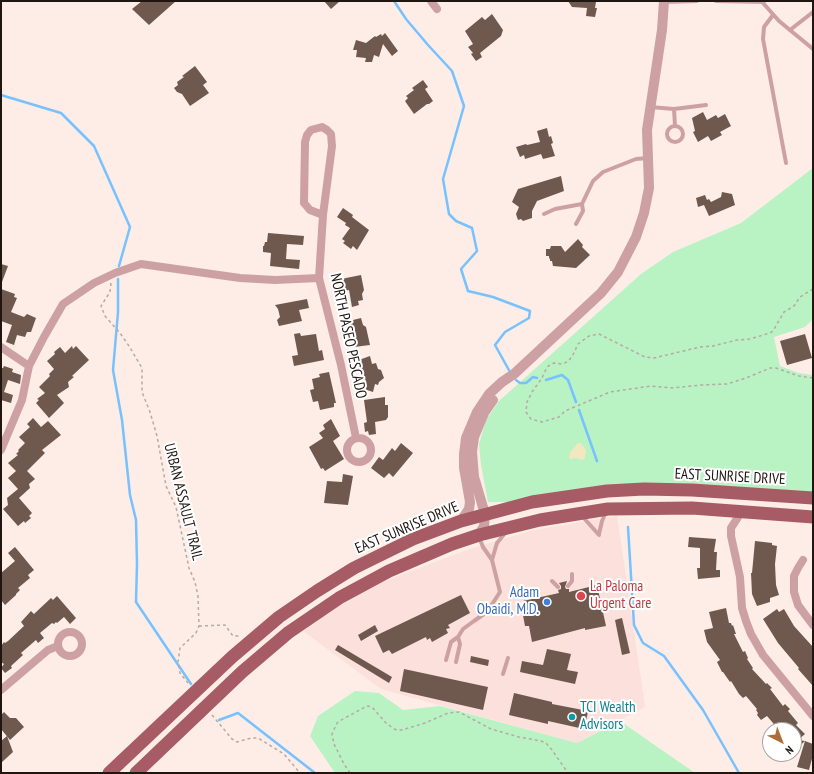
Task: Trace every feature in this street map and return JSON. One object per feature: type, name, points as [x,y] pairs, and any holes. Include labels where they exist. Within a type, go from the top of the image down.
[{"type":"main road","name":"EAST SUNRISE DRIVE","points":[[109,773],[254,637],[279,617],[317,591],[360,565],[413,539],[462,520],[532,502],[600,492],[644,489],[692,490],[813,498]]},
{"type":"main road","points":[[692,490],[692,508]]},
{"type":"main road","name":"EAST SUNRISE DRIVE","points":[[136,773],[242,672],[289,632],[339,598],[389,571],[438,549],[510,526],[608,509],[692,508],[813,517]]},
{"type":"main road","points":[[279,617],[289,632]]},
{"type":"street","points":[[431,1],[437,9]]},
{"type":"street","points":[[462,520],[469,509],[470,502],[464,468],[466,438],[477,412],[489,394],[502,382],[514,374],[601,293],[618,272],[636,237],[644,213],[649,188],[647,130],[662,30],[664,2]]},
{"type":"street","name":"NORTH PASEO PESCADO","points":[[323,215],[310,210],[304,203],[305,142],[307,135],[311,130],[322,127],[331,134],[333,139],[323,215],[319,278],[341,365],[356,438]]},
{"type":"street","points":[[1,450],[22,400],[29,366],[44,337],[63,304],[94,283],[115,273],[141,264],[240,278],[275,280],[319,278]]},
{"type":"street","points":[[1,347],[29,366]]},
{"type":"street","points":[[479,535],[484,526],[485,514],[478,494],[472,464],[474,437],[484,414],[495,398],[508,385],[514,374]]},
{"type":"street","points":[[742,511],[731,528],[731,536],[740,577],[742,608],[751,634],[763,655],[813,716]]},
{"type":"street","points":[[803,560],[794,576],[794,592],[798,605],[813,625]]},
{"type":"street","points":[[1,690],[48,650],[58,646]]},
{"type":"lane","points":[[664,2],[697,1]]},
{"type":"lane","points":[[716,1],[764,2],[773,15],[813,49]]},
{"type":"lane","points":[[790,30],[813,12]]},
{"type":"lane","points":[[773,15],[764,27],[763,40],[786,163]]},
{"type":"lane","points":[[650,107],[674,109],[706,105]]},
{"type":"lane","points":[[674,109],[675,126]]},
{"type":"lane","points":[[576,224],[583,211],[582,204],[593,182],[603,172],[636,159],[648,158]]},
{"type":"lane","points":[[544,214],[555,209],[582,204]]},
{"type":"lane","points":[[579,513],[599,535],[603,517],[608,509]]},
{"type":"lane","points":[[492,560],[497,543],[510,526]]},
{"type":"lane","points":[[446,660],[451,642],[458,637],[463,629],[487,612],[500,592],[492,560],[483,548],[479,535]]},
{"type":"lane","points":[[568,586],[572,581],[572,574]]},
{"type":"lane","points":[[552,581],[558,587]]},
{"type":"lane","points":[[456,662],[460,644],[458,637]]},
{"type":"lane","points":[[504,674],[508,658]]},
{"type":"path","name":"URBAN ASSAULT TRAIL","points":[[111,284],[110,292],[101,306],[105,316],[120,334],[142,368],[142,392],[150,412],[166,486],[176,507],[189,568],[195,582],[198,596],[199,626]]},
{"type":"path","points":[[813,289],[800,297],[794,306],[784,312],[773,331],[750,339],[737,340],[714,346],[700,347],[654,358],[645,357],[600,334],[589,336],[578,344],[572,357],[567,362],[562,364],[550,364],[527,402],[526,412],[532,419],[542,422],[559,417],[565,411],[610,392],[651,386],[672,388],[707,384],[727,384],[770,368],[776,368],[799,376],[813,378]]},
{"type":"path","points":[[192,688],[180,673],[178,662],[180,648],[196,633],[199,626],[225,625],[233,636],[254,637]]},
{"type":"path","points":[[350,773],[334,744],[332,734],[337,723],[367,706],[372,707],[390,727],[398,730],[425,723],[448,713],[459,712],[492,729],[508,735],[541,741],[552,750],[568,773]]},
{"type":"path","points":[[209,710],[217,722],[237,742],[251,738],[258,738],[268,746],[284,754],[300,773]]},
{"type":"shaded area","points":[[617,516],[645,707],[577,743],[381,689],[303,631],[341,605],[380,583],[469,549],[534,530]]},
{"type":"green space","points":[[813,168],[813,319],[805,327],[774,337],[780,366],[799,373],[813,375],[813,498],[692,490],[532,502],[488,502],[481,465],[479,444],[486,420],[499,401],[641,274],[673,252],[741,223]]},
{"type":"green space","points":[[355,691],[379,693],[403,710],[440,706],[577,743],[620,721],[695,773],[335,773],[310,736],[318,716]]},
{"type":"sand","points":[[578,443],[581,443],[586,450],[585,458],[582,460],[576,458],[570,459],[569,457],[571,451]]},
{"type":"building","points":[[142,1],[176,1],[149,25],[132,9]]},
{"type":"building","points":[[324,1],[340,1],[331,9]]},
{"type":"building","points":[[568,1],[596,2],[595,8],[597,8],[595,17],[586,16],[587,8],[572,7]]},
{"type":"building","points":[[492,14],[503,30],[501,36],[480,53],[482,57],[476,61],[471,54],[473,53],[468,47],[473,44],[465,31],[482,17],[485,20]]},
{"type":"building","points":[[385,33],[398,51],[392,56],[383,44],[379,57],[374,55],[372,62],[365,62],[366,58],[356,57],[357,50],[353,50],[356,40],[366,43],[375,36],[376,37],[381,34],[382,36]]},
{"type":"building","points":[[195,66],[207,82],[203,85],[209,93],[190,106],[182,94],[177,92],[174,88],[178,85],[177,82],[184,77],[182,76]]},
{"type":"building","points":[[423,80],[428,87],[425,89],[433,101],[414,114],[405,101],[408,98],[406,96],[414,90],[412,88]]},
{"type":"building","points":[[703,112],[707,120],[716,115],[718,118],[725,114],[731,126],[720,132],[722,135],[711,141],[708,136],[698,142],[693,132],[695,131],[692,118]]},
{"type":"building","points":[[547,128],[549,137],[551,136],[553,143],[551,144],[555,156],[543,159],[541,154],[525,159],[524,155],[520,157],[516,147],[540,142],[537,131]]},
{"type":"building","points":[[561,176],[564,191],[537,201],[532,211],[532,218],[523,221],[521,219],[518,220],[516,214],[519,207],[512,202],[518,189]]},
{"type":"building","points":[[722,192],[732,194],[735,205],[709,216],[704,205],[698,207],[696,198],[705,195],[707,200],[709,199],[711,202],[721,197]]},
{"type":"building","points":[[343,208],[369,230],[357,250],[353,246],[351,249],[343,243],[345,241],[342,239],[350,228],[345,225],[346,223],[337,217]]},
{"type":"building","points":[[268,233],[304,236],[303,245],[287,244],[286,259],[300,260],[299,269],[270,266],[271,253],[263,252],[263,246],[265,242],[267,242]]},
{"type":"building","points":[[578,239],[583,245],[582,247],[590,255],[576,268],[553,266],[549,256],[546,256],[546,249],[550,249],[551,246],[561,246],[565,252]]},
{"type":"building","points":[[1,264],[8,266],[2,282],[1,282]]},
{"type":"building","points":[[361,275],[364,290],[362,294],[363,300],[358,301],[359,305],[352,307],[349,290],[344,291],[341,279]]},
{"type":"building","points":[[1,289],[15,294],[14,297],[17,298],[11,312],[24,317],[27,314],[36,318],[31,332],[27,332],[25,337],[17,335],[14,345],[6,342],[12,325],[1,321]]},
{"type":"building","points":[[307,299],[309,308],[299,310],[302,321],[279,326],[277,320],[280,317],[278,309],[275,305]]},
{"type":"building","points":[[361,318],[363,325],[366,327],[370,345],[354,347],[352,339],[349,340],[345,329],[351,328],[349,321]]},
{"type":"building","points":[[300,333],[301,336],[316,334],[319,351],[322,350],[324,360],[294,366],[292,356],[298,355],[294,334]]},
{"type":"building","points":[[805,334],[812,358],[787,365],[780,341]]},
{"type":"building","points":[[72,346],[73,349],[76,346],[89,360],[72,376],[74,377],[68,382],[69,387],[57,395],[64,403],[49,418],[36,403],[39,400],[37,399],[45,393],[39,387],[50,376],[49,374],[54,369],[47,361],[60,347],[65,353]]},
{"type":"building","points":[[370,356],[372,364],[376,363],[384,378],[378,385],[375,384],[373,392],[364,389],[366,382],[359,360]]},
{"type":"building","points":[[4,366],[13,369],[12,372],[21,375],[20,384],[8,380],[4,392],[13,395],[11,403],[1,400],[1,368]]},
{"type":"building","points":[[329,372],[336,403],[334,403],[334,407],[320,410],[318,401],[313,402],[310,390],[314,389],[312,379],[320,377],[319,374]]},
{"type":"building","points":[[385,397],[385,405],[388,405],[388,417],[386,420],[375,422],[376,434],[369,435],[368,431],[365,432],[364,423],[367,422],[364,400]]},
{"type":"building","points":[[33,418],[41,427],[48,421],[61,435],[42,450],[45,453],[27,471],[35,479],[29,484],[30,488],[19,498],[32,513],[29,516],[31,518],[18,526],[3,509],[8,505],[7,498],[18,489],[8,478],[16,471],[8,463],[18,455],[16,454],[19,451],[18,450],[25,443],[19,437],[30,427],[27,424]]},
{"type":"building","points":[[331,419],[340,436],[333,441],[344,459],[325,471],[323,468],[321,469],[309,447],[323,438],[319,433],[325,429],[323,425]]},
{"type":"building","points":[[401,443],[413,453],[393,477],[389,473],[384,478],[371,468],[379,457],[383,460],[392,448],[395,451]]},
{"type":"building","points":[[343,474],[353,476],[348,505],[324,503],[327,481],[342,482]]},
{"type":"building","points":[[689,537],[716,539],[714,552],[717,552],[716,570],[720,570],[720,577],[698,579],[697,568],[700,568],[700,548],[688,547]]},
{"type":"building","points":[[755,541],[772,543],[772,545],[777,546],[775,564],[776,585],[779,595],[770,598],[770,602],[757,606],[752,594],[751,573]]},
{"type":"building","points":[[15,547],[34,570],[28,575],[30,578],[18,588],[20,590],[16,595],[5,605],[1,600],[1,573],[15,561],[8,553]]},
{"type":"building","points":[[567,581],[565,587],[566,589],[569,589],[569,592],[597,585],[606,626],[585,630],[585,628],[532,642],[529,626],[525,626],[522,610],[524,609],[523,601],[559,593],[558,590],[561,589],[561,586],[559,583]]},
{"type":"building","points":[[461,595],[470,613],[448,625],[450,628],[446,629],[448,633],[432,642],[430,638],[427,640],[426,637],[392,654],[389,650],[383,653],[375,636]]},
{"type":"building","points":[[57,596],[76,618],[70,624],[64,617],[57,623],[52,623],[40,633],[44,638],[38,643],[36,640],[21,653],[23,655],[11,666],[12,668],[5,673],[1,668],[4,664],[1,662],[1,646],[24,626],[21,622],[31,611],[34,614],[51,598],[53,600]]},
{"type":"building","points":[[726,608],[729,623],[731,623],[732,626],[733,625],[736,634],[734,634],[743,652],[745,651],[748,658],[747,659],[753,668],[752,669],[766,684],[767,683],[772,688],[770,689],[783,706],[785,704],[790,709],[788,711],[797,722],[772,722],[767,716],[761,720],[757,715],[757,709],[746,696],[743,698],[739,694],[731,681],[730,682],[722,672],[717,662],[720,660],[707,642],[704,630],[713,628],[709,612]]},
{"type":"building","points":[[777,609],[779,612],[784,609],[794,626],[813,647],[813,686],[778,643],[763,619]]},
{"type":"building","points":[[622,618],[630,653],[622,655],[615,620]]},
{"type":"building","points":[[375,625],[378,631],[361,641],[358,635]]},
{"type":"building","points":[[338,645],[392,677],[389,683],[335,650]]},
{"type":"building","points":[[547,649],[571,654],[567,670],[578,672],[575,684],[520,672],[522,661],[543,665]]},
{"type":"building","points":[[471,656],[489,660],[488,666],[470,662]]},
{"type":"building","points":[[404,669],[488,687],[483,710],[400,691]]},
{"type":"building","points":[[514,693],[552,702],[552,704],[588,712],[584,729],[548,721],[548,724],[509,715]]},
{"type":"building","points":[[4,712],[10,718],[16,718],[24,727],[10,740],[1,729],[1,715]]},
{"type":"building","points":[[7,736],[13,752],[1,763],[1,741]]},
{"type":"building","points":[[805,741],[813,744],[813,755],[809,770],[797,767],[799,762],[802,762],[802,751]]},
{"type":"waterway","points":[[394,1],[406,19],[452,71],[464,106],[443,179],[449,214],[456,221],[472,228],[477,251],[461,269],[468,291],[493,297],[530,311],[529,318],[505,332],[495,345],[510,372]]},
{"type":"waterway","points":[[1,95],[61,113],[94,146],[130,227],[119,266]]},
{"type":"waterway","points":[[118,279],[118,312],[113,370],[122,420],[130,495],[136,520],[136,602],[191,684]]},
{"type":"waterway","points":[[546,380],[562,375],[568,380],[576,402]]},
{"type":"waterway","points":[[516,380],[520,383],[526,383],[533,377],[537,378]]},
{"type":"waterway","points":[[579,410],[597,461]]},
{"type":"waterway","points":[[628,527],[634,625],[643,643],[664,656],[703,710],[739,773]]},
{"type":"waterway","points":[[219,720],[238,713],[315,773]]},
{"type":"place","name":"La Paloma Urgent Care","points":[[581,596]]},
{"type":"place","name":"Adam Obaidi, M.D.","points":[[547,602]]},
{"type":"place","name":"TCI Wealth Advisors","points":[[572,717]]}]
